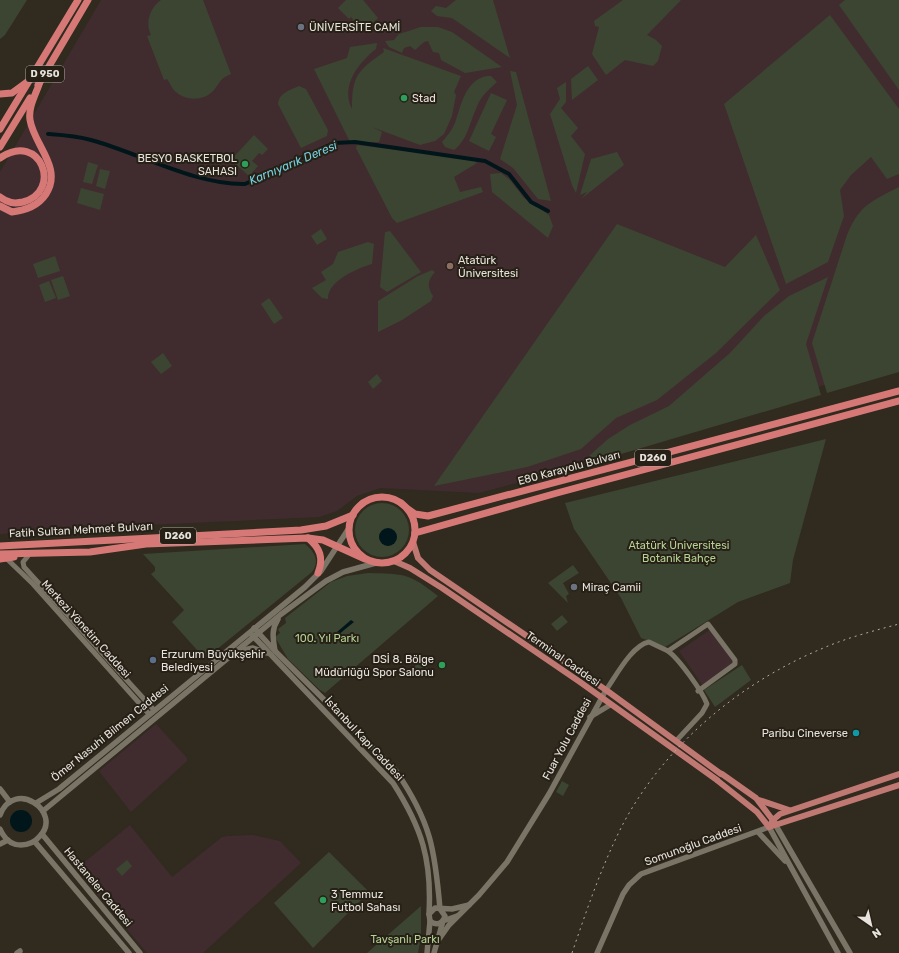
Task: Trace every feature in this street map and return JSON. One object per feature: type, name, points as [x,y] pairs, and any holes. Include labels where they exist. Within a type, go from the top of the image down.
[{"type":"highway","name":"D 950","points":[[0,129],[78,0]]},
{"type":"highway","name":"D 950","points":[[0,147],[88,0]]},
{"type":"highway","points":[[0,94],[12,92],[32,76]]},
{"type":"highway","points":[[0,206],[12,212],[29,208],[42,200],[50,187],[52,172],[44,151],[32,129],[30,119],[30,108],[40,82]]},
{"type":"highway","points":[[0,158],[19,150],[29,151],[36,156],[44,172],[44,182],[39,193],[29,201],[16,204],[0,197]]},
{"type":"highway","name":"E80 Karayolu Bulvarı","points":[[408,509],[415,514],[428,516],[899,391]]},
{"type":"highway","name":"E80 Karayolu Bulvarı","points":[[415,533],[557,493],[899,401]]},
{"type":"highway","name":"D260","points":[[353,514],[358,507],[366,501],[376,498],[394,499],[408,509]]},
{"type":"highway","points":[[353,514],[349,528],[353,546],[365,559],[376,563],[394,561],[408,550],[413,542],[415,525],[408,509]]},
{"type":"highway","name":"Fatih Sultan Mehmet Bulvarı","points":[[0,546],[301,530],[326,526],[353,514]]},
{"type":"highway","points":[[308,538],[315,544],[321,557],[318,573]]},
{"type":"highway","name":"Fatih Sultan Mehmet Bulvarı","points":[[0,554],[90,552],[146,544],[308,538],[323,540],[365,559]]},
{"type":"highway","points":[[0,541],[44,544]]},
{"type":"highway","points":[[3,558],[28,556],[46,552]]},
{"type":"main road","name":"Ömer Nasuhi Bilmen Caddesi","points":[[257,630],[318,573],[349,528]]},
{"type":"main road","name":"Terminal Caddesi","points":[[413,542],[418,558],[430,570],[606,690],[756,798],[773,824]]},
{"type":"main road","name":"Terminal Caddesi","points":[[394,561],[410,568],[442,588],[601,698],[717,781],[773,824]]},
{"type":"main road","name":"Ömer Nasuhi Bilmen Caddesi","points":[[36,803],[59,789],[257,630],[326,581],[343,572],[376,563]]},
{"type":"main road","points":[[275,651],[272,634],[280,614]]},
{"type":"main road","points":[[257,630],[275,651],[370,744],[396,772],[408,788],[421,812],[434,852],[440,909],[444,916],[434,953]]},
{"type":"main road","name":"Ömer Nasuhi Bilmen Caddesi","points":[[43,811],[154,714],[234,653],[252,634]]},
{"type":"main road","name":"İstanbul Kapı Caddesi","points":[[252,634],[393,783],[404,800],[415,821],[426,853],[429,914]]},
{"type":"main road","points":[[234,653],[253,648],[261,650],[275,659]]},
{"type":"main road","name":"Fuar Yolu Caddesi","points":[[457,916],[480,895],[506,862],[549,794],[606,690]]},
{"type":"main road","points":[[590,718],[610,705]]},
{"type":"main road","points":[[717,781],[715,776],[722,774]]},
{"type":"main road","points":[[773,824],[780,814],[789,810],[899,774]]},
{"type":"main road","points":[[773,824],[899,785]]},
{"type":"main road","points":[[0,789],[10,802]]},
{"type":"main road","points":[[756,798],[774,806],[789,810]]},
{"type":"main road","points":[[0,815],[2,806],[10,802],[24,799],[36,803],[43,811],[46,823],[42,834],[35,842],[18,845],[8,840],[0,830]]},
{"type":"main road","points":[[773,824],[789,865],[838,953]]},
{"type":"main road","points":[[773,824],[850,953]]},
{"type":"main road","name":"Somunoğlu Caddesi","points":[[597,953],[623,894],[629,885],[641,874],[758,832],[773,824]]},
{"type":"main road","points":[[758,832],[789,865]]},
{"type":"main road","name":"Hastaneler Caddesi","points":[[42,834],[140,953]]},
{"type":"main road","points":[[0,844],[8,840]]},
{"type":"main road","name":"Hastaneler Caddesi","points":[[35,842],[129,953]]},
{"type":"main road","points":[[427,953],[430,921],[429,914],[432,910],[452,909],[469,905]]},
{"type":"main road","points":[[430,921],[436,924],[457,916]]},
{"type":"main road","points":[[437,942],[457,916]]},
{"type":"main road","points":[[819,920],[828,916]]},
{"type":"street","name":"Merkezi Yönetim Caddesi","points":[[28,556],[23,562],[24,567],[154,714]]},
{"type":"street","name":"Merkezi Yönetim Caddesi","points":[[3,558],[32,584],[154,714]]},
{"type":"street","points":[[676,741],[706,708],[705,700],[674,656],[668,651],[705,624],[711,625],[735,662],[734,666],[698,690]]},
{"type":"street","name":"Fuar Yolu Caddesi","points":[[606,690],[621,667],[640,645],[649,642],[668,651]]},
{"type":"shaded area","name":"Atatürk Üniversitesi","points":[[101,0],[899,0],[899,360],[584,465],[479,493],[380,488],[357,496],[337,511],[319,517],[103,527],[0,534],[0,172]]},
{"type":"shaded area","points":[[388,528],[394,531],[397,537],[394,543],[388,546],[382,543],[379,537],[382,531]]},
{"type":"shaded area","points":[[351,620],[354,622],[338,635],[337,632]]},
{"type":"shaded area","points":[[711,629],[735,664],[703,686],[679,651]]},
{"type":"shaded area","points":[[156,724],[187,758],[187,761],[131,812],[99,771]]},
{"type":"shaded area","points":[[21,810],[29,813],[32,821],[29,829],[21,832],[13,829],[10,821],[13,813]]},
{"type":"shaded area","points":[[130,825],[172,877],[222,837],[228,836],[253,835],[280,841],[301,863],[203,953],[147,953],[76,869]]},
{"type":"green space","points":[[0,0],[27,0],[5,35],[0,39]]},
{"type":"green space","points":[[161,0],[203,0],[231,74],[222,79],[213,91],[205,97],[195,99],[180,95],[172,88],[167,79],[164,80],[147,36],[151,35],[148,25],[151,11]]},
{"type":"green space","points":[[346,0],[363,0],[378,18],[366,29],[360,23],[357,25],[351,17],[349,19],[338,8]]},
{"type":"green space","points":[[456,0],[493,0],[510,58],[452,18],[437,16],[431,11],[436,6],[446,8]]},
{"type":"green space","points":[[623,0],[681,0],[647,35],[656,40],[662,46],[658,61],[653,66],[625,60],[606,75],[592,54],[599,27],[595,26],[594,21]]},
{"type":"green space","points":[[845,0],[899,0],[899,90],[839,5]]},
{"type":"green space","points":[[830,15],[899,109],[899,174],[887,179],[871,157],[851,175],[840,190],[844,216],[828,262],[786,284],[724,104]]},
{"type":"green space","points":[[421,27],[438,27],[452,32],[502,67],[465,73],[441,60],[439,53],[433,52],[428,41],[424,42],[415,50],[410,46],[404,48],[402,53],[389,47],[385,41],[394,40],[399,34]]},
{"type":"green space","name":"Stad","points":[[377,43],[376,49],[363,61],[353,75],[348,92],[352,109],[353,89],[358,75],[368,64],[384,52],[383,48],[461,76],[454,92],[456,95],[452,116],[444,134],[435,141],[420,145],[372,127],[382,132],[379,142],[350,142],[314,69],[347,58],[350,47]]},
{"type":"green space","points":[[588,66],[598,80],[572,100],[571,79]]},
{"type":"green space","points":[[510,71],[516,72],[551,201],[538,199],[513,168],[500,159],[517,105]]},
{"type":"green space","points":[[491,76],[497,82],[482,97],[468,131],[459,146],[454,150],[445,147],[442,142],[454,126],[462,102],[469,88],[480,78]]},
{"type":"green space","points":[[566,82],[566,102],[561,108],[578,128],[571,136],[585,154],[576,193],[572,185],[550,114],[560,99],[557,88]]},
{"type":"green space","points":[[299,86],[306,89],[328,130],[327,136],[301,148],[278,104],[280,97]]},
{"type":"green space","points":[[491,93],[507,100],[491,134],[496,137],[489,151],[469,141]]},
{"type":"green space","points":[[254,135],[268,149],[262,155],[259,153],[252,161],[258,166],[249,176],[231,160]]},
{"type":"green space","points":[[357,145],[471,159],[477,163],[454,177],[460,192],[481,187],[483,192],[397,223],[392,218],[356,148]]},
{"type":"green space","points":[[617,152],[624,165],[581,199],[587,192],[580,195],[591,159]]},
{"type":"green space","points":[[88,162],[98,165],[92,184],[83,182]]},
{"type":"green space","points":[[100,169],[110,171],[105,189],[96,186]]},
{"type":"green space","points":[[501,173],[510,180],[524,198],[549,215],[553,226],[548,238],[492,192],[490,174]]},
{"type":"green space","points":[[899,187],[899,372],[827,393],[812,343],[847,235],[856,217],[867,205]]},
{"type":"green space","points":[[81,188],[104,194],[100,210],[77,203]]},
{"type":"green space","points":[[617,224],[725,267],[756,235],[780,290],[716,353],[657,400],[616,418],[581,449],[527,467],[434,486]]},
{"type":"green space","points":[[321,229],[327,239],[317,245],[311,236]]},
{"type":"green space","points":[[390,231],[421,272],[387,292],[380,287],[385,232]]},
{"type":"green space","points":[[368,242],[374,244],[372,264],[344,276],[332,286],[328,299],[322,298],[312,288],[326,280],[321,272],[333,264],[338,252]]},
{"type":"green space","points":[[55,256],[60,271],[38,278],[33,264]]},
{"type":"green space","points":[[432,270],[435,272],[429,281],[429,286],[433,296],[431,301],[402,320],[378,332],[378,301],[418,276]]},
{"type":"green space","points":[[63,276],[70,296],[58,300],[51,280]]},
{"type":"green space","points":[[828,277],[806,344],[821,395],[584,465],[589,456],[608,439],[630,425],[669,406],[730,353],[764,316],[789,296]]},
{"type":"green space","points":[[49,281],[56,298],[45,302],[39,285]]},
{"type":"green space","points":[[269,298],[283,318],[274,324],[261,304]]},
{"type":"green space","points":[[163,353],[172,366],[161,374],[151,362]]},
{"type":"green space","points":[[377,374],[382,381],[373,389],[368,382]]},
{"type":"green space","name":"Atatürk Üniversitesi Botanik Bahçe","points":[[826,439],[793,560],[790,583],[738,602],[665,647],[641,638],[621,598],[574,529],[565,503]]},
{"type":"green space","points":[[377,503],[387,503],[397,507],[405,515],[409,525],[409,535],[405,545],[397,553],[387,557],[377,557],[367,553],[359,545],[355,535],[355,525],[359,515],[367,507]]},
{"type":"green space","points":[[305,544],[314,553],[316,560],[316,564],[312,572],[205,659],[172,622],[184,610],[151,574],[155,571],[155,567],[143,554]]},
{"type":"green space","points":[[573,565],[579,573],[563,583],[569,594],[566,596],[568,603],[548,583]]},
{"type":"green space","name":"100. Yıl Parkı","points":[[368,573],[406,576],[420,583],[438,596],[325,693],[288,659],[275,637],[280,633],[278,629],[286,623],[285,618],[331,582],[347,576]]},
{"type":"green space","points":[[562,615],[568,622],[557,631],[551,624]]},
{"type":"green space","points":[[422,661],[433,675],[425,678],[419,677],[412,668]]},
{"type":"green space","points":[[742,665],[751,680],[715,707],[704,690]]},
{"type":"green space","points":[[562,781],[569,785],[563,796],[556,792]]},
{"type":"green space","points":[[329,852],[369,892],[313,948],[274,903]]},
{"type":"green space","points":[[127,860],[132,866],[122,876],[116,869]]},
{"type":"green space","name":"Tavşanlı Parkı","points":[[421,906],[421,937],[418,953],[367,953]]},
{"type":"waterway","name":"Karnıyarık Deresi","points":[[48,134],[91,140],[187,174],[226,183],[245,184],[334,143],[355,142],[485,161],[509,174],[531,202],[548,211]]},
{"type":"railway","points":[[572,953],[602,871],[623,824],[640,795],[660,768],[683,743],[707,720],[734,698],[791,663],[840,641],[899,624]]},
{"type":"place","name":"ÜNİVERSİTE CAMİ","points":[[301,27]]},
{"type":"place","name":"Stad","points":[[404,98]]},
{"type":"place","name":"BESYO BASKETBOL SAHASI","points":[[245,164]]},
{"type":"place","name":"Atatürk Üniversitesi","points":[[450,266]]},
{"type":"place","name":"Miraç Camii","points":[[574,587]]},
{"type":"place","name":"Erzurum Büyükşehir Belediyesi","points":[[153,660]]},
{"type":"place","name":"DSİ 8. Bölge Müdürlüğü Spor Salonu","points":[[442,665]]},
{"type":"place","name":"Paribu Cineverse","points":[[856,733]]},
{"type":"place","name":"3 Temmuz Futbol Sahası","points":[[323,900]]}]
